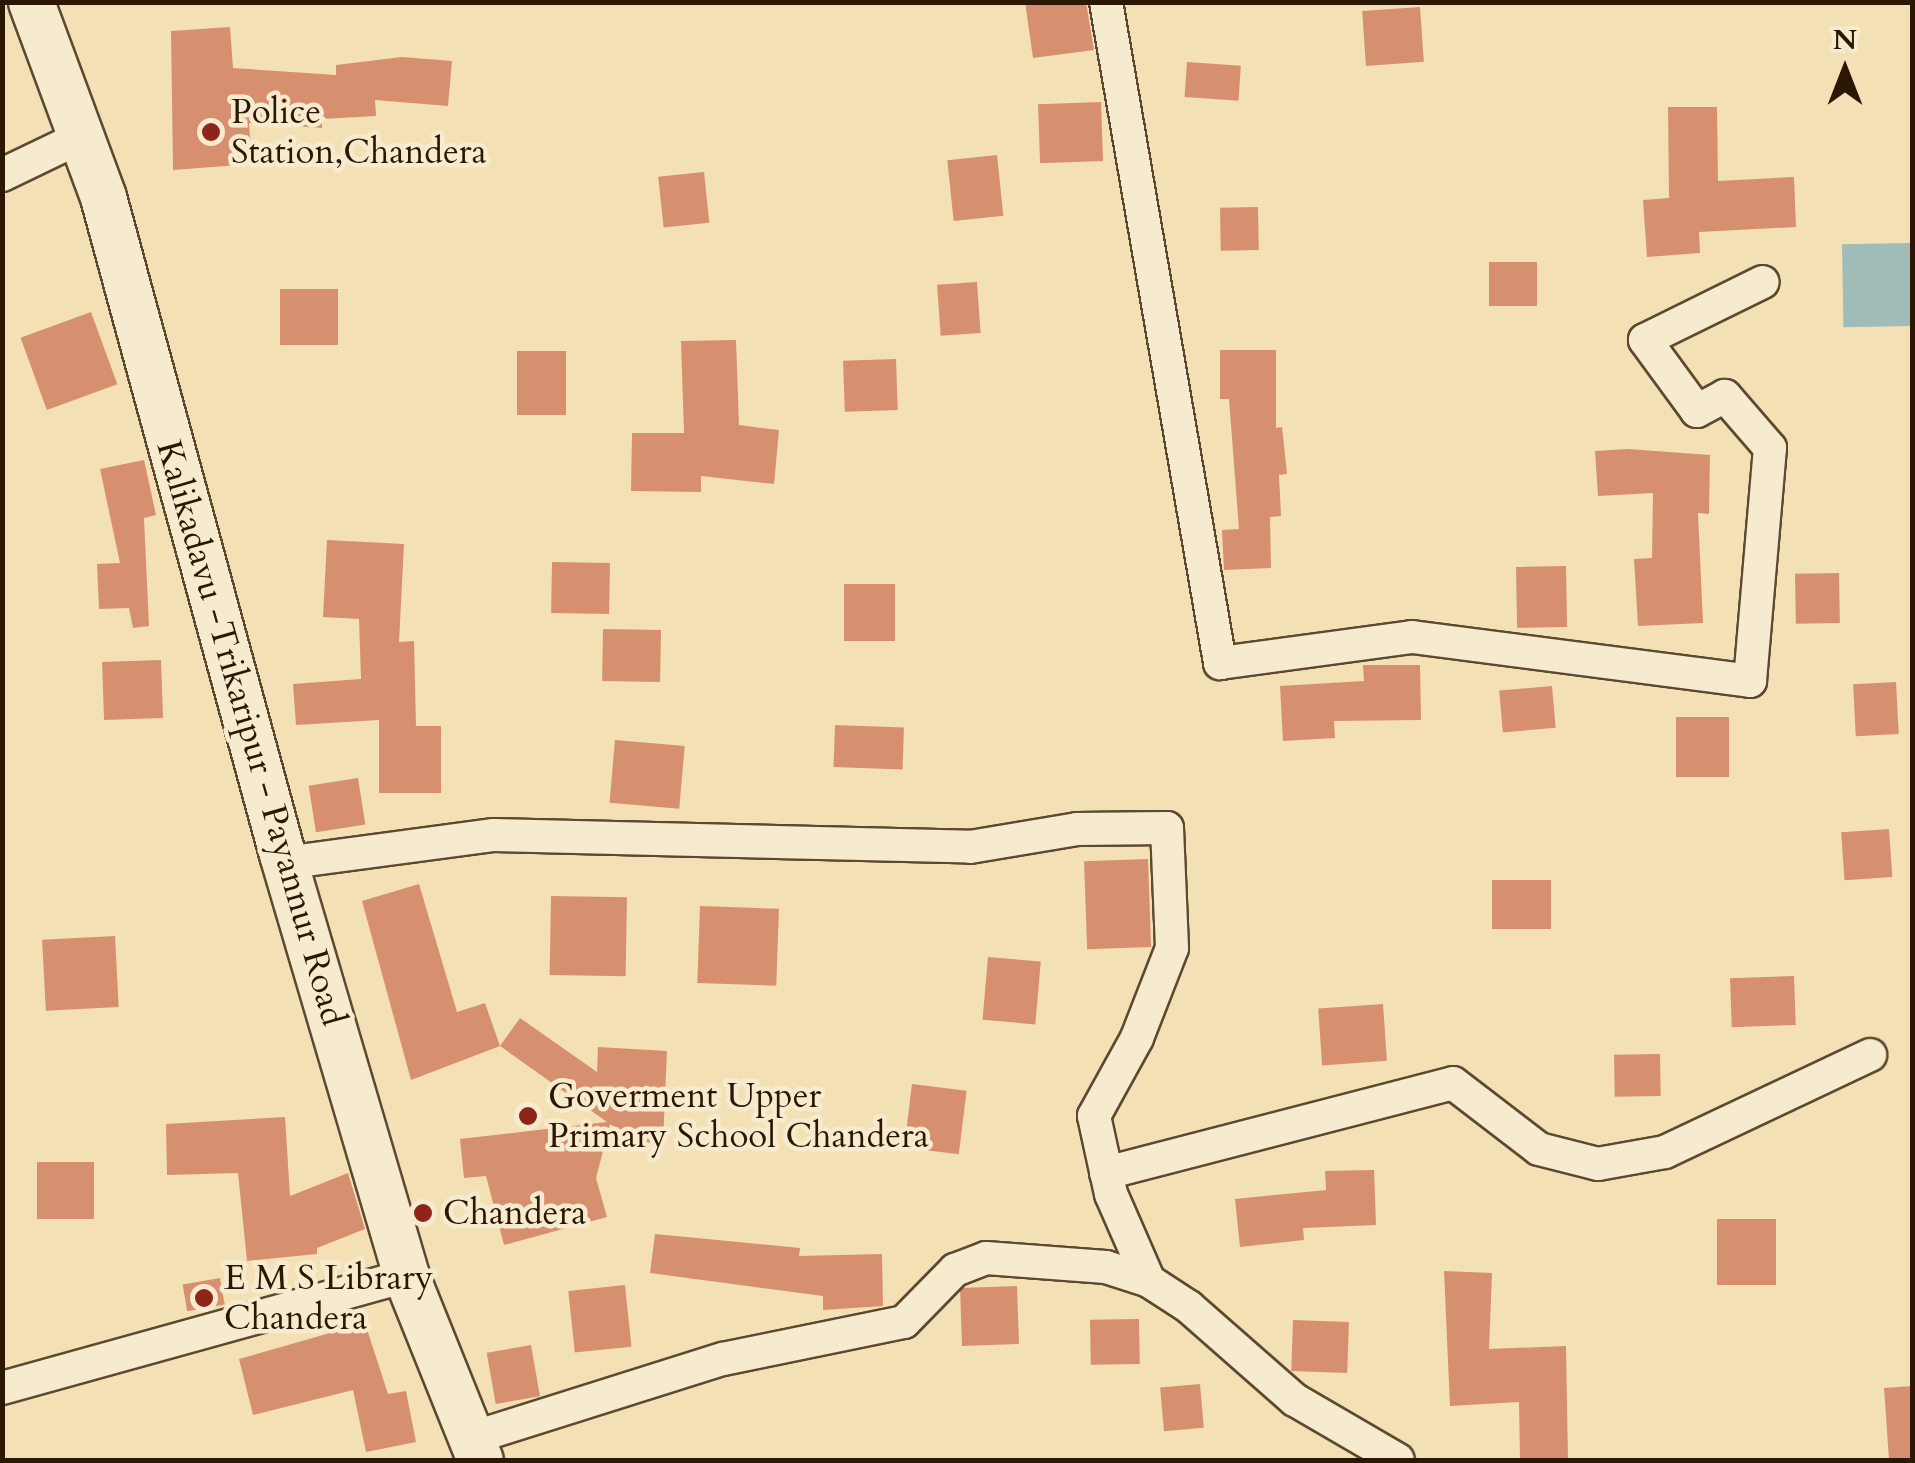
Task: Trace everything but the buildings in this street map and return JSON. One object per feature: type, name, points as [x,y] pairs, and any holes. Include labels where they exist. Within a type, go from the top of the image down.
[{"type":"main road","name":"Kalikadavu -Trikaripur - Payannur Road","points":[[30,2],[103,197],[284,863],[406,1276],[476,1449]]},
{"type":"street","points":[[1106,2],[1220,663],[1412,637],[1750,681],[1770,448],[1725,396],[1697,411],[1646,340],[1762,282]]},
{"type":"street","points":[[2,175],[80,137]]},
{"type":"street","points":[[284,863],[494,835],[951,848],[1078,830],[1167,828],[1172,948],[1136,1038],[1094,1116],[1106,1173],[1149,1281]]},
{"type":"street","points":[[1106,1173],[1453,1083],[1539,1149],[1598,1164],[1665,1152],[1870,1055]]},
{"type":"street","points":[[476,1449],[722,1360],[904,1322],[954,1270],[986,1258],[1106,1266],[1149,1281],[1189,1308],[1294,1400],[1398,1460]]},
{"type":"street","points":[[2,1388],[406,1276]]},
{"type":"water","points":[[1911,243],[1912,326],[1843,327],[1842,244]]},
{"type":"place","name":"Police Station,Chandera","points":[[211,132]]},
{"type":"place","name":"Goverment Upper Primary School Chandera","points":[[528,1116]]},
{"type":"place","name":"Chandera","points":[[423,1213]]},
{"type":"place","name":"E M S Library Chandera","points":[[204,1298]]}]
